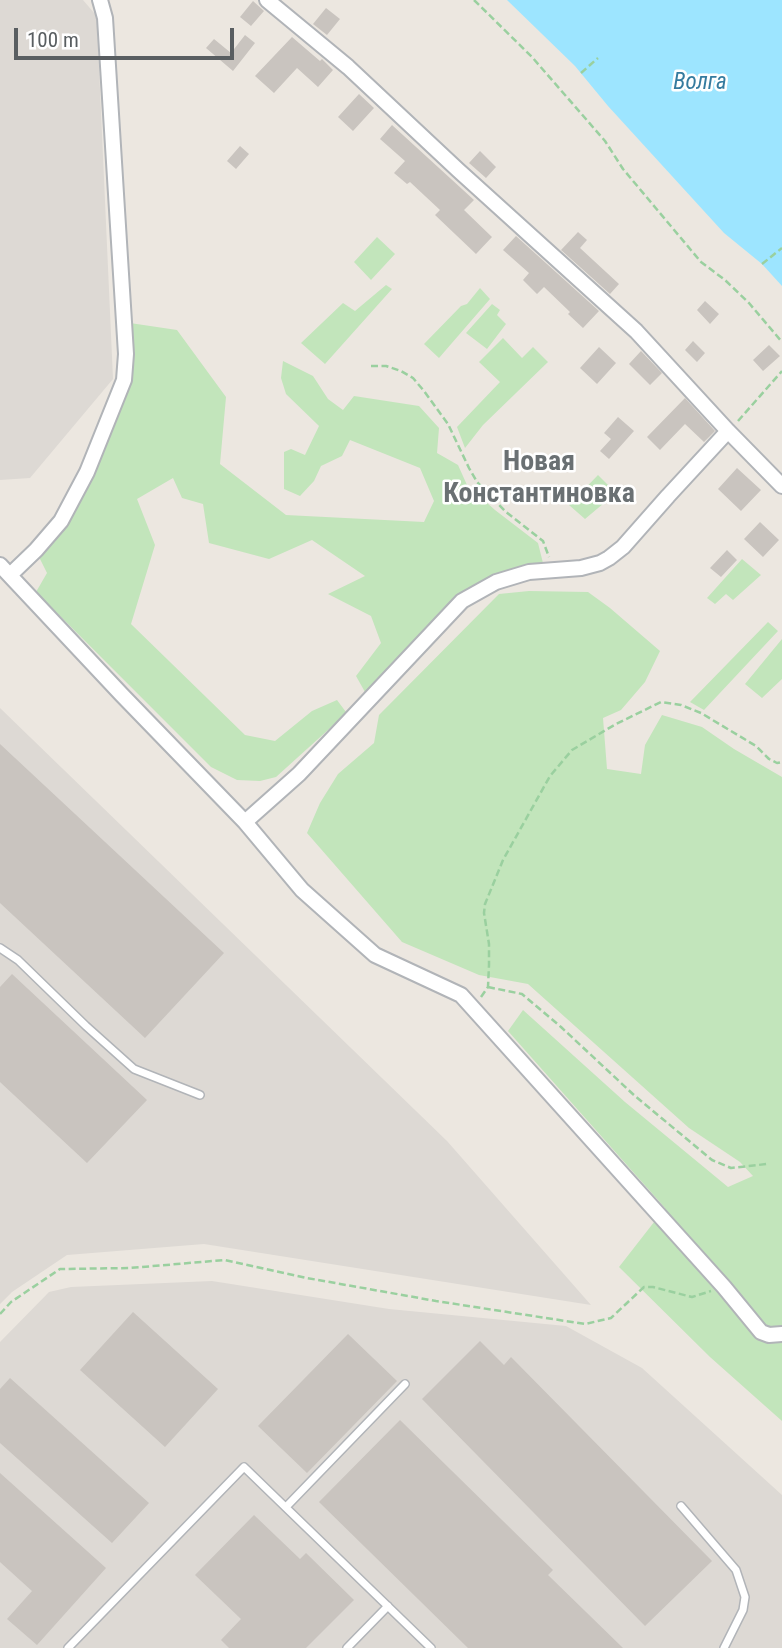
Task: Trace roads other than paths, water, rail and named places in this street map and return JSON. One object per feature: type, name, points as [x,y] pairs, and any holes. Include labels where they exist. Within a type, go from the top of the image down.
[{"type":"street","points":[[100,0],[106,18],[126,354],[124,380],[87,472],[61,521],[36,550],[5,570],[245,822],[303,890],[375,955],[461,995],[724,1287],[761,1332],[769,1335],[782,1334]]},
{"type":"street","points":[[267,0],[348,67],[636,331],[782,486]]},
{"type":"street","points":[[245,822],[299,774],[461,601],[496,582],[529,572],[581,568],[600,563],[623,547],[728,431]]},
{"type":"lane","points":[[0,948],[19,960],[134,1069],[200,1095]]},
{"type":"lane","points":[[285,1507],[405,1384]]},
{"type":"lane","points":[[68,1648],[244,1467],[432,1648]]},
{"type":"lane","points":[[681,1506],[736,1570],[745,1597],[743,1610],[724,1648]]},
{"type":"lane","points":[[347,1648],[388,1606]]},
{"type":"water","name":"Волга","points":[[507,0],[782,0],[782,286],[762,264],[724,233],[575,66]]},
{"type":"district","name":"Новая Константиновка","points":[[539,479]]}]
